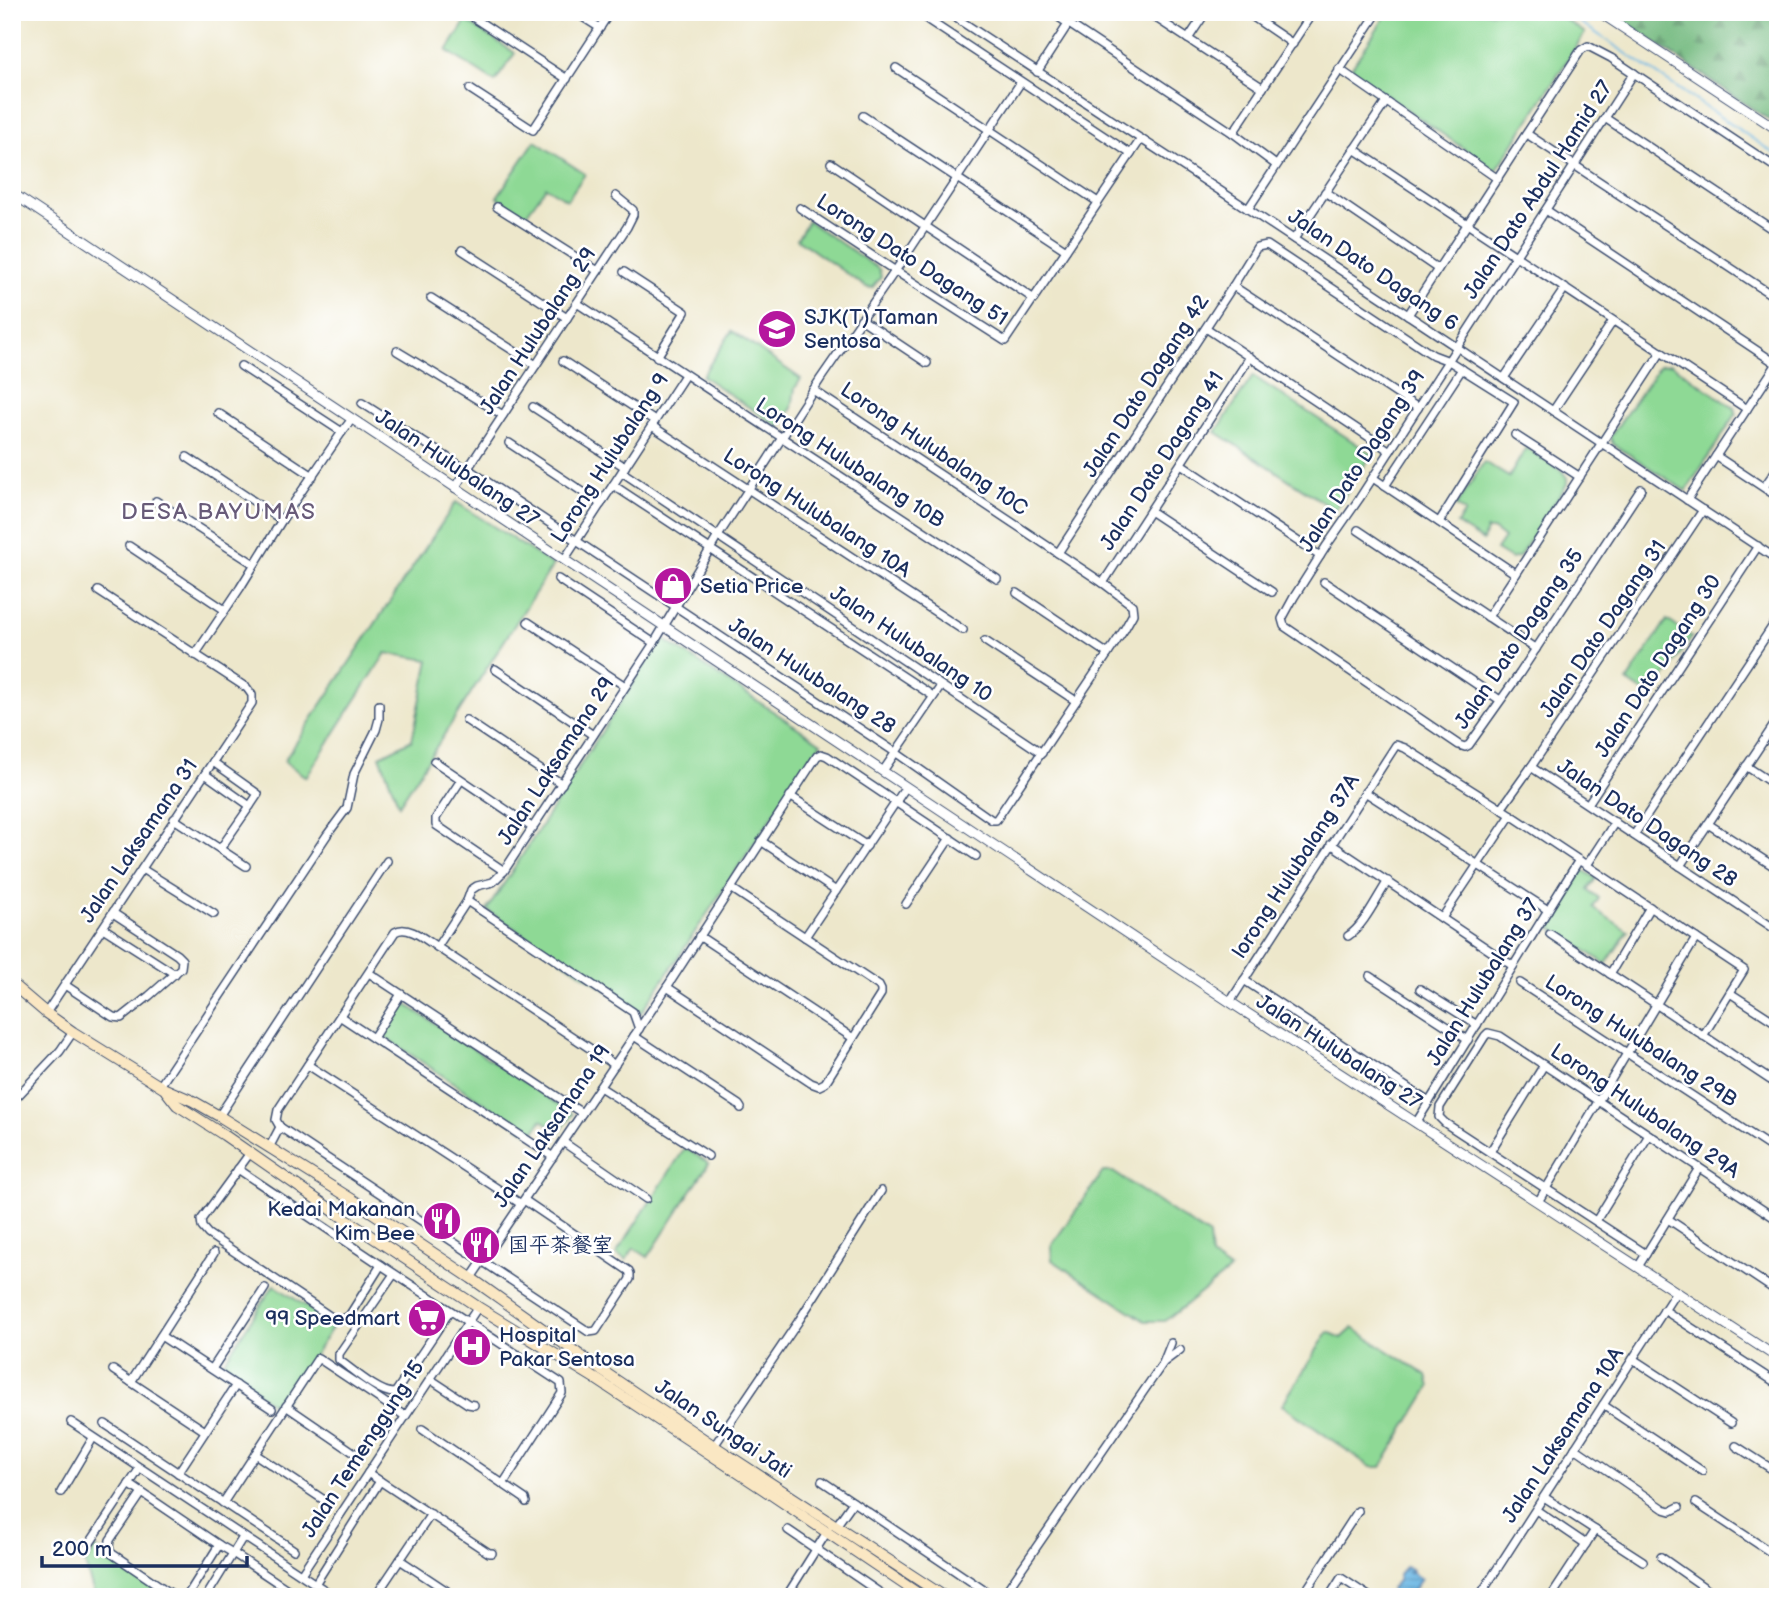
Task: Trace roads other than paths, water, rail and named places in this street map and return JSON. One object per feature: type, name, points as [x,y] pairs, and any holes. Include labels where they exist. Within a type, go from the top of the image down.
[{"type":"main road","name":"Jalan Sungai Jati","points":[[12,984],[46,1013],[73,1031],[162,1087],[219,1116],[358,1203],[469,1277],[832,1529],[923,1597]]},
{"type":"main road","name":"Jalan Sungai Jati","points":[[162,1087],[177,1105],[478,1307],[945,1597]]},
{"type":"main road","points":[[345,1219],[384,1237],[389,1235],[388,1230],[358,1203]]},
{"type":"main road","points":[[456,1292],[430,1268],[430,1264],[435,1261],[469,1277]]},
{"type":"street","points":[[575,12],[600,28]]},
{"type":"street","points":[[470,89],[533,130],[610,12]]},
{"type":"street","name":"Jalan Dato Dagang 6","points":[[947,12],[1778,560]]},
{"type":"street","points":[[1051,12],[1233,133],[1276,165]]},
{"type":"street","points":[[1037,72],[1076,12]]},
{"type":"street","points":[[1147,12],[1263,88]]},
{"type":"street","points":[[1188,39],[1206,12]]},
{"type":"street","points":[[1246,12],[1293,44]]},
{"type":"street","points":[[1233,133],[1313,12]]},
{"type":"street","points":[[1248,209],[1378,12]]},
{"type":"street","points":[[1599,12],[1778,130]]},
{"type":"street","points":[[474,18],[567,79]]},
{"type":"street","points":[[928,20],[1131,154]]},
{"type":"street","points":[[1408,314],[1581,50],[1588,46],[1634,73],[1778,169]]},
{"type":"street","points":[[896,68],[1098,202]]},
{"type":"street","points":[[1339,69],[1497,179]]},
{"type":"street","name":"Jalan Dato Abdul Hamid 27","points":[[1449,361],[1634,73]]},
{"type":"street","name":"Jalan Laksamana 29","points":[[467,901],[471,890],[493,882],[505,871],[654,643],[781,438],[1021,82]]},
{"type":"street","points":[[1294,239],[1386,102]]},
{"type":"street","points":[[863,116],[1066,250]]},
{"type":"street","points":[[1605,118],[1778,233]]},
{"type":"street","points":[[1527,134],[1778,299]]},
{"type":"street","points":[[831,163],[1034,299],[1141,139]]},
{"type":"street","points":[[1354,149],[1747,409]]},
{"type":"street","points":[[1325,192],[1438,269]]},
{"type":"street","name":"Jalan Hulubalang 27","points":[[12,193],[1230,1002],[1778,1358]]},
{"type":"street","name":"Jalan Hulubalang 29","points":[[455,488],[633,215],[630,206],[615,196]]},
{"type":"street","points":[[497,207],[597,271]]},
{"type":"street","name":"Lorong Dato Dagang 51","points":[[800,208],[1005,341],[1034,299]]},
{"type":"street","points":[[1546,210],[1777,363],[1687,500]]},
{"type":"street","name":"Jalan Dato Dagang 42","points":[[1058,553],[1257,247],[1267,245],[1425,350],[1449,361]]},
{"type":"street","points":[[461,250],[567,318]]},
{"type":"street","points":[[624,272],[685,312],[657,356]]},
{"type":"street","points":[[1233,286],[1418,408]]},
{"type":"street","points":[[1504,379],[1565,288]]},
{"type":"street","points":[[431,298],[536,365]]},
{"type":"street","name":"Lorong Hulubalang 10B","points":[[577,303],[997,579]]},
{"type":"street","points":[[860,319],[927,363]]},
{"type":"street","points":[[1553,411],[1613,321]]},
{"type":"street","points":[[1206,328],[1390,451]]},
{"type":"street","points":[[397,351],[503,415]]},
{"type":"street","points":[[1488,617],[1661,352]]},
{"type":"street","name":"Jalan Dato Dagang 41","points":[[1103,583],[1250,358]]},
{"type":"street","name":"Lorong Hulubalang 10A","points":[[563,361],[748,490],[963,630]]},
{"type":"street","points":[[1439,522],[1514,402],[1449,361]]},
{"type":"street","name":"Jalan Dato Dagang 39","points":[[1370,684],[1284,625],[1282,618],[1449,361]]},
{"type":"street","points":[[241,366],[342,432]]},
{"type":"street","points":[[1385,486],[1462,369]]},
{"type":"street","name":"Lorong Hulubalang 9","points":[[564,560],[685,375]]},
{"type":"street","name":"Lorong Hulubalang 10C","points":[[813,390],[1132,605],[1134,610],[1108,654]]},
{"type":"street","name":"Jalan Hulubalang 28","points":[[362,403],[577,541],[895,752],[992,820],[996,820],[1042,753]]},
{"type":"street","name":"Jalan Hulubalang 10","points":[[533,407],[718,536],[1042,753]]},
{"type":"street","points":[[218,414],[313,476]]},
{"type":"street","points":[[98,591],[195,654],[352,419]]},
{"type":"street","points":[[1515,435],[1580,477]]},
{"type":"street","points":[[509,443],[601,504]]},
{"type":"street","points":[[1716,456],[1778,496]]},
{"type":"street","points":[[187,457],[282,520]]},
{"type":"street","points":[[1181,464],[1320,556]]},
{"type":"street","points":[[1764,487],[1778,467]]},
{"type":"street","points":[[1373,478],[1516,574]]},
{"type":"street","name":"Jalan Hulubalang 10","points":[[613,485],[933,696]]},
{"type":"street","name":"Jalan Dato Dagang 35","points":[[1370,684],[1459,746],[1469,745],[1641,489]]},
{"type":"street","points":[[156,501],[254,564]]},
{"type":"street","name":"Jalan Dato Dagang 31","points":[[1501,809],[1703,510]]},
{"type":"street","points":[[1150,511],[1272,592]]},
{"type":"street","points":[[1358,530],[1536,649]]},
{"type":"street","points":[[129,546],[225,610]]},
{"type":"street","name":"Jalan Dato Dagang 30","points":[[1588,804],[1758,547]]},
{"type":"street","points":[[558,579],[654,643]]},
{"type":"street","points":[[1324,582],[1500,700]]},
{"type":"street","points":[[1017,593],[1108,654],[1042,753]]},
{"type":"street","points":[[1634,835],[1778,618]]},
{"type":"street","points":[[528,622],[625,686]]},
{"type":"street","points":[[985,641],[1076,701]]},
{"type":"street","name":"Jalan Laksamana 31","points":[[46,1013],[252,703],[252,695],[247,688],[195,654]]},
{"type":"street","points":[[495,669],[593,735]]},
{"type":"street","points":[[883,771],[941,685]]},
{"type":"street","points":[[162,1087],[347,808],[354,774],[376,730],[379,705]]},
{"type":"street","points":[[1680,866],[1778,719]]},
{"type":"street","points":[[466,720],[562,784]]},
{"type":"street","name":"lorong Hulubalang 37A","points":[[1230,1002],[1396,745],[1405,748],[1501,809]]},
{"type":"street","name":"Jalan Laksamana 19","points":[[469,1277],[615,1065],[817,756],[827,756],[896,802]]},
{"type":"street","points":[[434,761],[533,828]]},
{"type":"street","points":[[213,762],[258,794],[220,849]]},
{"type":"street","points":[[1746,766],[1778,787]]},
{"type":"street","name":"Jalan Dato Dagang 28","points":[[1531,767],[1778,930]]},
{"type":"street","points":[[205,774],[250,806]]},
{"type":"street","points":[[461,780],[436,818],[436,825],[505,871]]},
{"type":"street","points":[[805,937],[906,787]]},
{"type":"street","points":[[1364,792],[1548,910]]},
{"type":"street","points":[[790,796],[867,846]]},
{"type":"street","points":[[896,802],[976,856]]},
{"type":"street","points":[[1501,809],[1744,970],[1703,1036]]},
{"type":"street","points":[[1443,918],[1511,815]]},
{"type":"street","points":[[174,819],[246,866]]},
{"type":"street","name":"Jalan Hulubalang 37","points":[[1416,1123],[1548,910],[1615,822]]},
{"type":"street","points":[[1708,824],[1778,869]]},
{"type":"street","points":[[906,904],[950,838]]},
{"type":"street","points":[[761,841],[836,891]]},
{"type":"street","points":[[1331,844],[1513,966]]},
{"type":"street","points":[[219,1116],[387,861]]},
{"type":"street","points":[[142,869],[214,914]]},
{"type":"street","points":[[1348,936],[1360,924],[1388,881]]},
{"type":"street","points":[[667,987],[810,1083],[819,1086],[825,1083],[881,990],[879,986],[731,888]]},
{"type":"street","points":[[438,947],[467,901],[633,1013],[637,1032],[741,1108]]},
{"type":"street","points":[[1610,974],[1650,908]]},
{"type":"street","points":[[65,985],[113,1017],[121,1018],[181,968],[182,960],[177,955],[113,913]]},
{"type":"street","points":[[103,928],[175,974]]},
{"type":"street","points":[[308,1065],[629,1271],[630,1279],[596,1331],[589,1332],[280,1127],[276,1120],[278,1110],[395,932],[400,929],[408,930],[438,947],[615,1065]]},
{"type":"street","points":[[1550,934],[1778,1085]]},
{"type":"street","points":[[699,936],[853,1038]]},
{"type":"street","points":[[1538,1202],[1696,938]]},
{"type":"street","points":[[369,973],[582,1113]]},
{"type":"street","points":[[1370,976],[1468,1040]]},
{"type":"street","points":[[1244,980],[1429,1102]]},
{"type":"street","name":"Lorong Hulubalang 29B","points":[[1521,983],[1778,1152]]},
{"type":"street","points":[[1420,989],[1477,1025]]},
{"type":"street","points":[[1730,993],[1778,1024]]},
{"type":"street","points":[[373,1038],[401,994]]},
{"type":"street","points":[[341,1017],[552,1157]]},
{"type":"street","points":[[12,1102],[60,1051],[73,1031]]},
{"type":"street","name":"Lorong Hulubalang 29A","points":[[1490,1152],[1439,1117],[1440,1107],[1485,1036],[1493,1033],[1778,1220]]},
{"type":"street","points":[[1544,1065],[1490,1152],[1646,1254]]},
{"type":"street","points":[[600,1087],[708,1156]]},
{"type":"street","points":[[269,1148],[280,1127]]},
{"type":"street","points":[[1596,1222],[1649,1135]]},
{"type":"street","points":[[563,1142],[646,1199]]},
{"type":"street","points":[[250,1153],[201,1220],[202,1227],[208,1234],[334,1319],[349,1317],[381,1265]]},
{"type":"street","points":[[1638,1268],[1699,1168]]},
{"type":"street","points":[[239,1169],[561,1384],[562,1394],[503,1484]]},
{"type":"street","points":[[714,1446],[798,1322],[881,1191]]},
{"type":"street","points":[[1668,1219],[1778,1292]]},
{"type":"street","points":[[131,1382],[214,1253]]},
{"type":"street","points":[[394,1274],[339,1354],[340,1360],[388,1394],[395,1393],[450,1311]]},
{"type":"street","points":[[212,1369],[265,1288]]},
{"type":"street","name":"Jalan Laksamana 10A","points":[[1479,1597],[1676,1292]]},
{"type":"street","name":"Jalan Temenggung 15","points":[[301,1574],[478,1307]]},
{"type":"street","points":[[1664,1310],[1778,1384]]},
{"type":"street","points":[[161,1336],[272,1409]]},
{"type":"street","points":[[1002,1597],[1163,1363],[1171,1343]]},
{"type":"street","points":[[1163,1363],[1180,1350]]},
{"type":"street","points":[[223,1503],[318,1358],[405,1416]]},
{"type":"street","points":[[1633,1359],[1731,1423]]},
{"type":"street","points":[[113,1370],[205,1431]]},
{"type":"street","points":[[430,1379],[468,1404],[474,1405]]},
{"type":"street","points":[[178,1473],[236,1385]]},
{"type":"street","points":[[1603,1405],[1702,1471]]},
{"type":"street","points":[[286,1406],[359,1456]]},
{"type":"street","points":[[71,1422],[335,1597]]},
{"type":"street","points":[[105,1424],[294,1550]]},
{"type":"street","points":[[422,1429],[526,1502]]},
{"type":"street","points":[[61,1492],[93,1438]]},
{"type":"street","points":[[1736,1446],[1778,1474]]},
{"type":"street","points":[[1575,1448],[1664,1509],[1671,1511],[1679,1507]]},
{"type":"street","points":[[255,1454],[327,1502]]},
{"type":"street","points":[[86,1549],[139,1468]]},
{"type":"street","points":[[368,1473],[492,1553]]},
{"type":"street","points":[[315,1584],[380,1481]]},
{"type":"street","points":[[822,1481],[994,1597]]},
{"type":"street","points":[[129,1484],[299,1597]]},
{"type":"street","points":[[142,1493],[110,1540],[109,1547],[111,1553],[132,1569],[170,1593],[183,1597],[189,1593],[219,1545]]},
{"type":"street","points":[[1544,1497],[1643,1561]]},
{"type":"street","points":[[786,1597],[816,1550],[853,1502]]},
{"type":"street","points":[[1696,1503],[1778,1557]]},
{"type":"street","points":[[1536,1510],[1586,1544]]},
{"type":"street","points":[[1301,1597],[1358,1511]]},
{"type":"street","points":[[375,1597],[431,1514]]},
{"type":"street","points":[[1551,1597],[1595,1530]]},
{"type":"street","points":[[788,1531],[886,1597]]},
{"type":"street","points":[[206,1597],[243,1537]]},
{"type":"street","points":[[1661,1557],[1718,1597]]},
{"type":"street","points":[[400,1560],[456,1597]]},
{"type":"street","points":[[1329,1597],[1341,1578],[1370,1597]]},
{"type":"water","points":[[1406,1566],[1411,1569],[1408,1574],[1412,1571],[1421,1579],[1408,1597],[1396,1597],[1391,1588]]},
{"type":"waterway","points":[[1565,12],[1778,156]]},
{"type":"place","name":"SJK(T) Taman Sentosa","points":[[777,329]]},
{"type":"place","name":"Setia Price","points":[[673,586]]},
{"type":"place","name":"Kedai Makanan Kim Bee","points":[[442,1221]]},
{"type":"place","name":"国平茶餐室","points":[[481,1245]]},
{"type":"place","name":"99 Speedmart","points":[[427,1318]]},
{"type":"place","name":"Hospital Pakar Sentosa","points":[[472,1347]]},
{"type":"district","name":"DESA BAYUMAS","points":[[219,512]]}]
